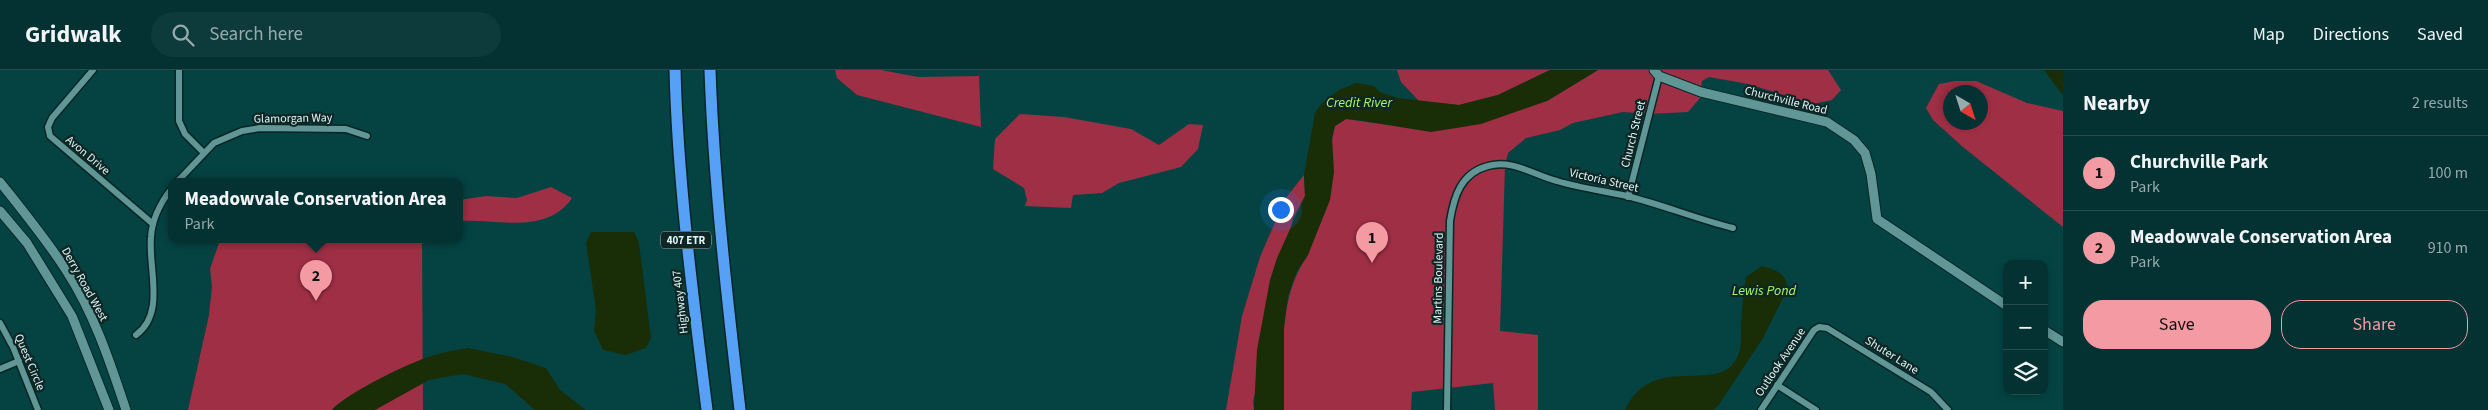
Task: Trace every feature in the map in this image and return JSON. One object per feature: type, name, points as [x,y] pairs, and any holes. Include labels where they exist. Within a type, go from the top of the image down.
[{"type":"highway","name":"Highway 407","points":[[675,70],[676,135],[682,202],[707,410]]},
{"type":"highway","name":"407 ETR","points":[[710,70],[712,135],[724,272],[740,410]]},
{"type":"main road","name":"Churchville Road","points":[[1656,73],[1701,92],[1827,122],[1854,140],[1865,153],[1871,174],[1877,219],[2006,305]]},
{"type":"main road","name":"Derry Road West","points":[[0,182],[42,234],[67,272],[92,318],[109,359],[126,410]]},
{"type":"main road","points":[[0,211],[27,243],[72,316],[109,410]]},
{"type":"main road","points":[[2048,333],[2063,342]]},
{"type":"street","name":"Avon Drive","points":[[93,70],[50,121],[47,130],[50,136],[153,224]]},
{"type":"street","points":[[179,70],[179,121],[187,137],[204,152]]},
{"type":"street","name":"Church Street","points":[[1628,196],[1656,73]]},
{"type":"street","name":"Glamorgan Way","points":[[181,178],[204,152],[230,134],[260,128],[346,129],[367,136]]},
{"type":"street","name":"Victoria Street","points":[[1490,165],[1520,166],[1555,181],[1628,196],[1733,228]]},
{"type":"street","name":"Martins Boulevard","points":[[1447,410],[1450,221],[1453,203],[1466,178],[1479,169],[1490,165]]},
{"type":"street","points":[[136,335],[147,326],[153,302],[151,239],[153,224],[160,206],[168,194]]},
{"type":"street","name":"Quest Circle","points":[[0,323],[19,361],[38,410]]},
{"type":"street","name":"Outlook Avenue","points":[[1761,410],[1814,330],[1819,327]]},
{"type":"street","name":"Shuter Lane","points":[[1819,327],[1827,328],[1931,392],[1948,410]]},
{"type":"street","points":[[0,369],[19,361]]},
{"type":"street","points":[[1777,385],[1816,410]]},
{"type":"shaded area","points":[[835,70],[881,70],[918,77],[979,76],[981,127],[857,95],[837,78]]},
{"type":"shaded area","points":[[1397,70],[1550,70],[1498,95],[1459,105],[1419,101],[1401,82]]},
{"type":"shaded area","points":[[1598,70],[1828,70],[1841,90],[1832,100],[1813,104],[1748,84],[1709,77],[1702,81],[1700,98],[1688,112],[1648,114],[1623,112],[1573,123],[1560,130],[1526,138],[1508,153],[1505,166],[1500,331],[1538,335],[1538,410],[1495,410],[1493,383],[1412,392],[1411,410],[1284,410],[1283,350],[1286,310],[1298,272],[1308,255],[1335,126],[1346,119],[1389,125],[1547,101]]},
{"type":"shaded area","points":[[1955,81],[1976,81],[1985,85],[1943,85],[1943,129],[1933,120],[1926,108],[1939,84]]},
{"type":"shaded area","points":[[1988,86],[2027,103],[2063,111],[2063,227],[1944,130],[1988,130]]},
{"type":"shaded area","points":[[1020,114],[1064,117],[1131,129],[1159,145],[1189,124],[1203,125],[1198,149],[1181,167],[1119,183],[1102,193],[1073,195],[1071,208],[1025,206],[1027,200],[1024,188],[993,169],[995,139]]},
{"type":"shaded area","points":[[1304,175],[1305,196],[1293,218],[1253,402],[1254,410],[1226,410],[1242,316],[1260,257],[1285,199]]},
{"type":"shaded area","points":[[551,187],[572,198],[562,210],[536,221],[506,223],[463,221],[463,200],[486,196],[517,198]]},
{"type":"shaded area","points":[[219,243],[422,243],[423,410],[188,410],[209,315],[212,287],[210,269]]},
{"type":"water","name":"Credit River","points":[[1550,70],[1598,70],[1547,101],[1481,124],[1431,132],[1346,119],[1335,126],[1332,137],[1334,172],[1330,200],[1308,255],[1297,271],[1288,296],[1284,327],[1284,410],[1254,410],[1257,350],[1270,280],[1277,258],[1305,196],[1304,175],[1315,113],[1322,103],[1339,90],[1356,83],[1374,86],[1380,92],[1398,98],[1459,105],[1498,95]]},
{"type":"water","points":[[2044,70],[2063,70],[2063,95],[2061,93]]},
{"type":"water","points":[[591,232],[634,232],[639,243],[651,338],[646,348],[626,355],[603,350],[594,331],[596,310],[586,243]]},
{"type":"water","name":"Lewis Pond","points":[[1762,266],[1773,269],[1784,277],[1787,286],[1786,292],[1763,338],[1718,406],[1713,410],[1625,410],[1638,392],[1653,382],[1670,377],[1719,373],[1731,366],[1741,347],[1742,308],[1746,277]]},
{"type":"water","points":[[468,348],[513,357],[546,368],[560,390],[586,410],[535,410],[505,384],[463,374],[429,380],[375,410],[332,410],[351,395],[398,369],[428,357]]},
{"type":"place","name":"Churchville Park","points":[[1372,263]]},
{"type":"place","name":"Meadowvale Conservation Area","points":[[316,301]]}]
